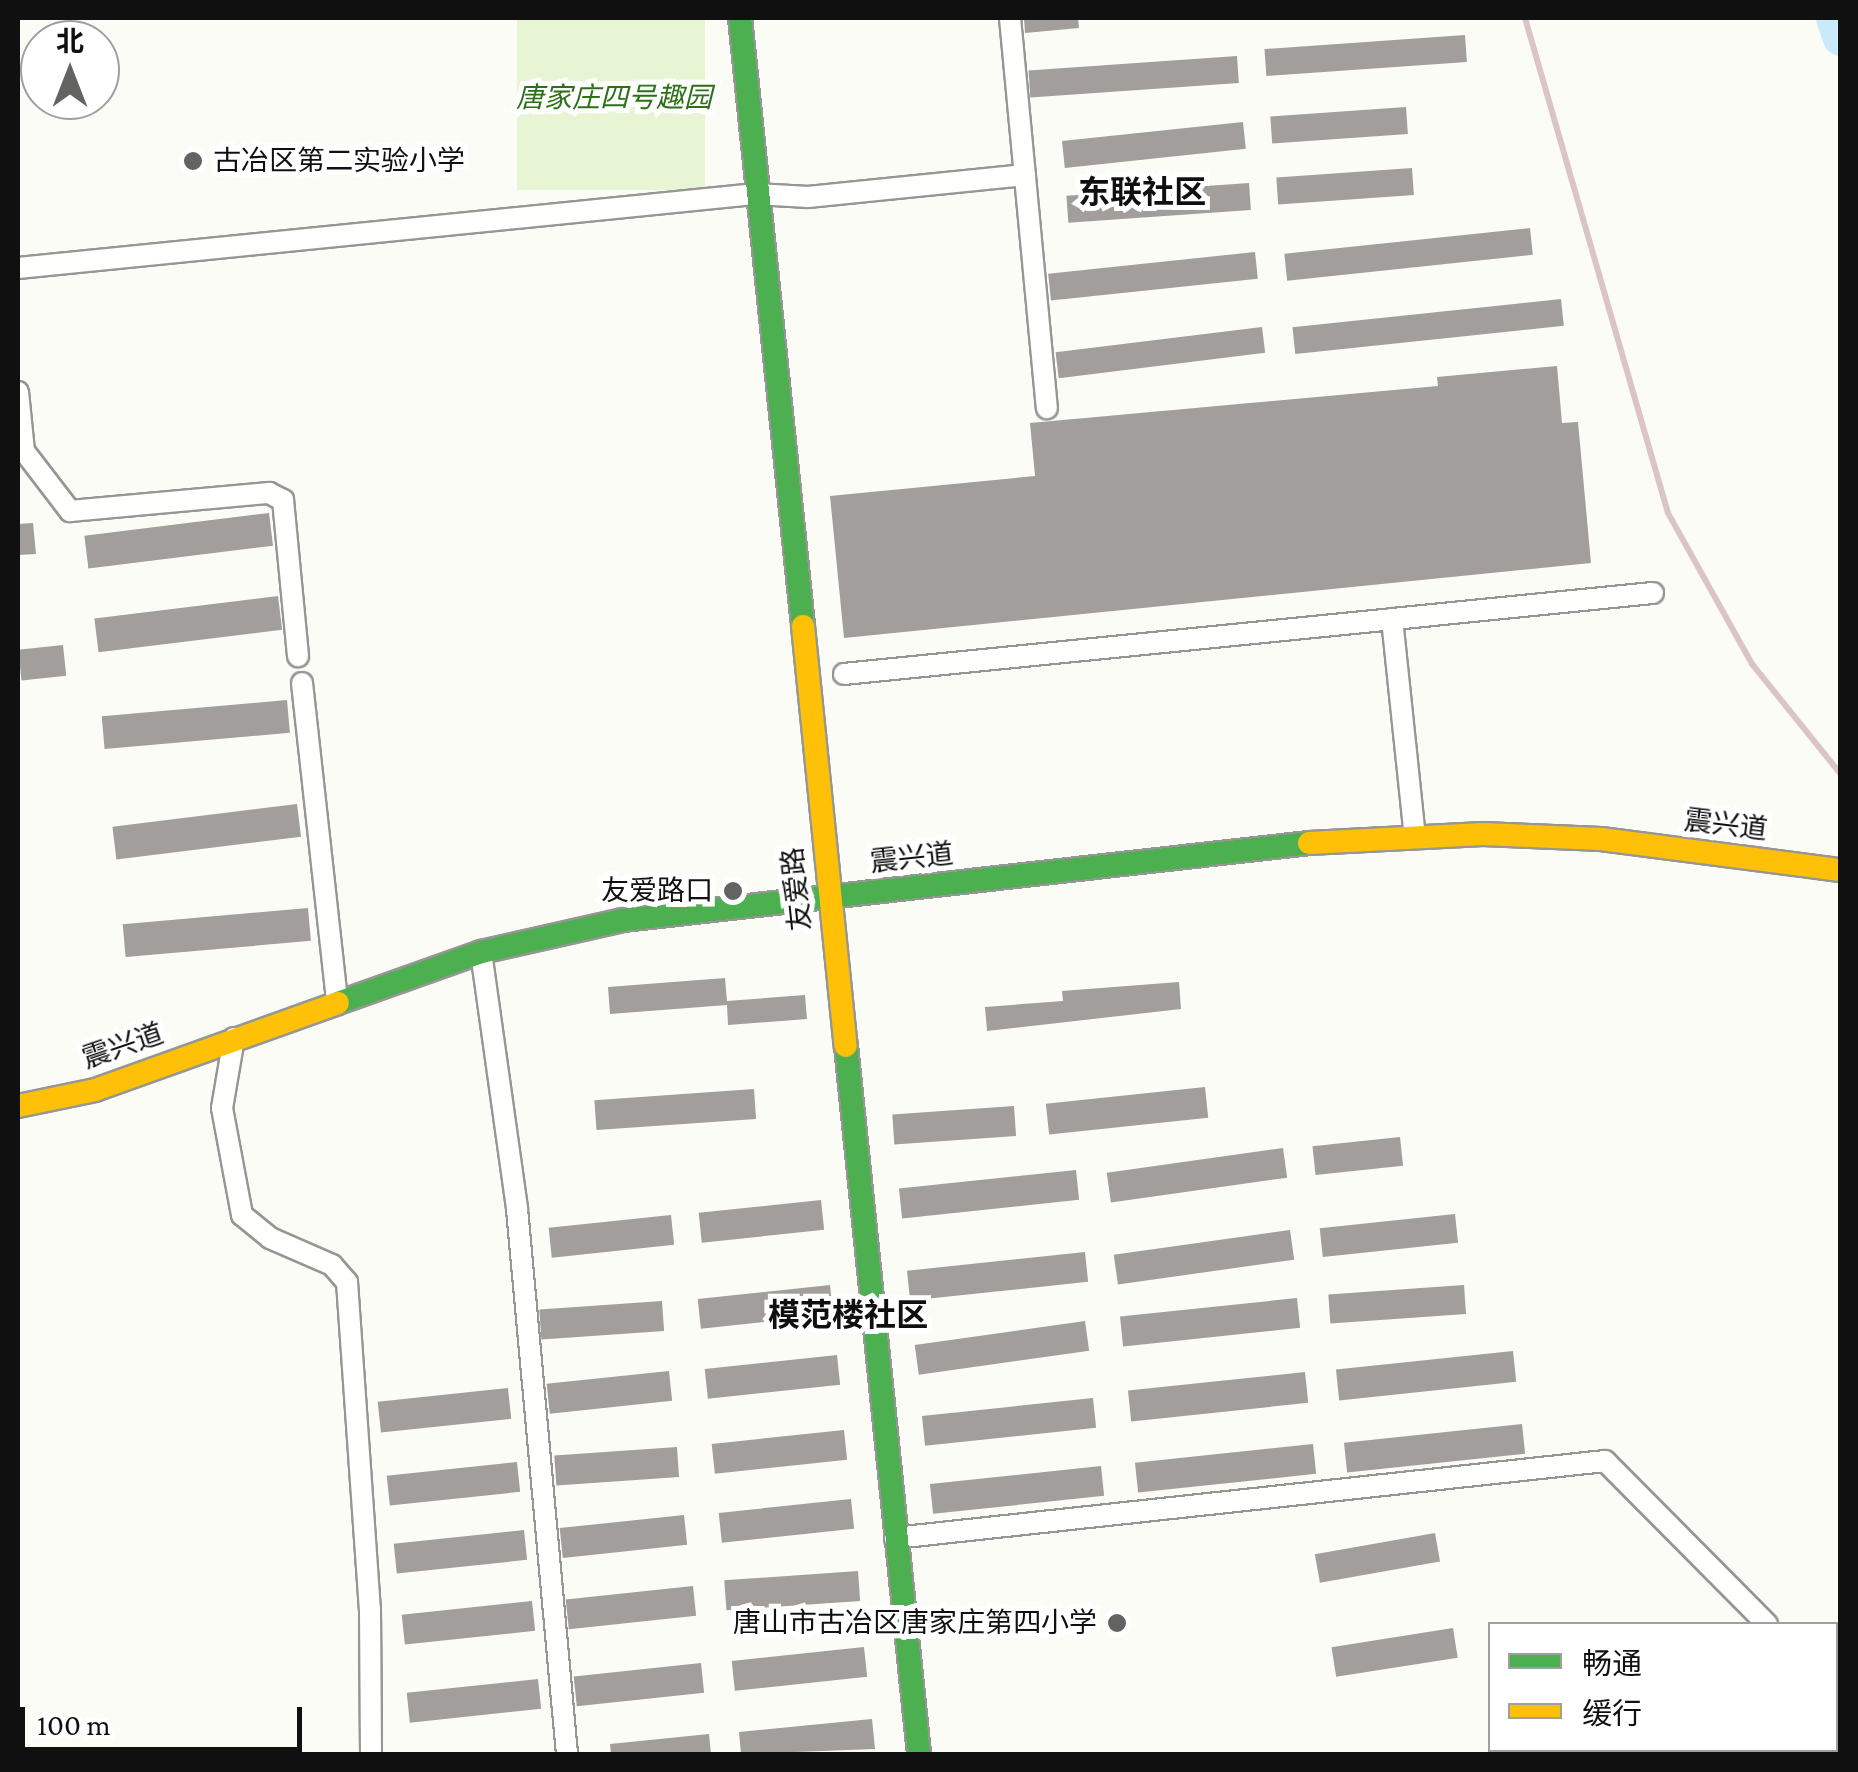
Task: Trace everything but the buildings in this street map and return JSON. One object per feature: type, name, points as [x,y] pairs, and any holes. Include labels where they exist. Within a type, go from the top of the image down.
[{"type":"street","name":"友爱路","points":[[740,18],[828,897],[920,1754]]},
{"type":"street","points":[[1010,18],[1047,408]]},
{"type":"street","points":[[18,268],[756,194],[808,196],[1025,175]]},
{"type":"street","points":[[18,392],[24,451],[70,511],[269,492],[284,500],[298,656]]},
{"type":"street","points":[[844,674],[1653,593]]},
{"type":"street","points":[[1392,619],[1415,837]]},
{"type":"street","points":[[302,683],[337,1002]]},
{"type":"street","name":"震兴道","points":[[18,1106],[95,1090],[481,952],[623,920],[1415,837],[1602,839],[1840,870]]},
{"type":"street","points":[[481,952],[517,1209],[566,1754]]},
{"type":"street","points":[[234,1038],[222,1108],[242,1215],[270,1238],[332,1265],[347,1282],[370,1609],[371,1754]]},
{"type":"street","points":[[895,1538],[1605,1461],[1765,1622]]},
{"type":"green space","name":"唐家庄四号趣园","points":[[517,18],[705,18],[705,190],[517,190]]},
{"type":"waterway","points":[[1833,18],[1840,38]]},
{"type":"railway","points":[[1525,18],[1668,513],[1752,664],[1840,773]]},
{"type":"traffic: fast","points":[[740,18],[803,626]]},
{"type":"traffic: fast","points":[[338,1003],[481,952],[623,920],[1309,843]]},
{"type":"traffic: fast","points":[[846,1046],[919,1754]]},
{"type":"traffic: slow","points":[[803,626],[846,1046]]},
{"type":"traffic: slow","points":[[1309,843],[1483,834],[1601,839],[1840,870]]},
{"type":"traffic: slow","points":[[18,1106],[95,1090],[338,1003]]},
{"type":"place","name":"古冶区第二实验小学","points":[[193,161]]},
{"type":"place","name":"友爱路口","points":[[733,891]]},
{"type":"place","name":"唐山市古冶区唐家庄第四小学","points":[[1117,1623]]},
{"type":"district","name":"东联社区","points":[[1142,192]]},
{"type":"district","name":"模范楼社区","points":[[848,1315]]}]
